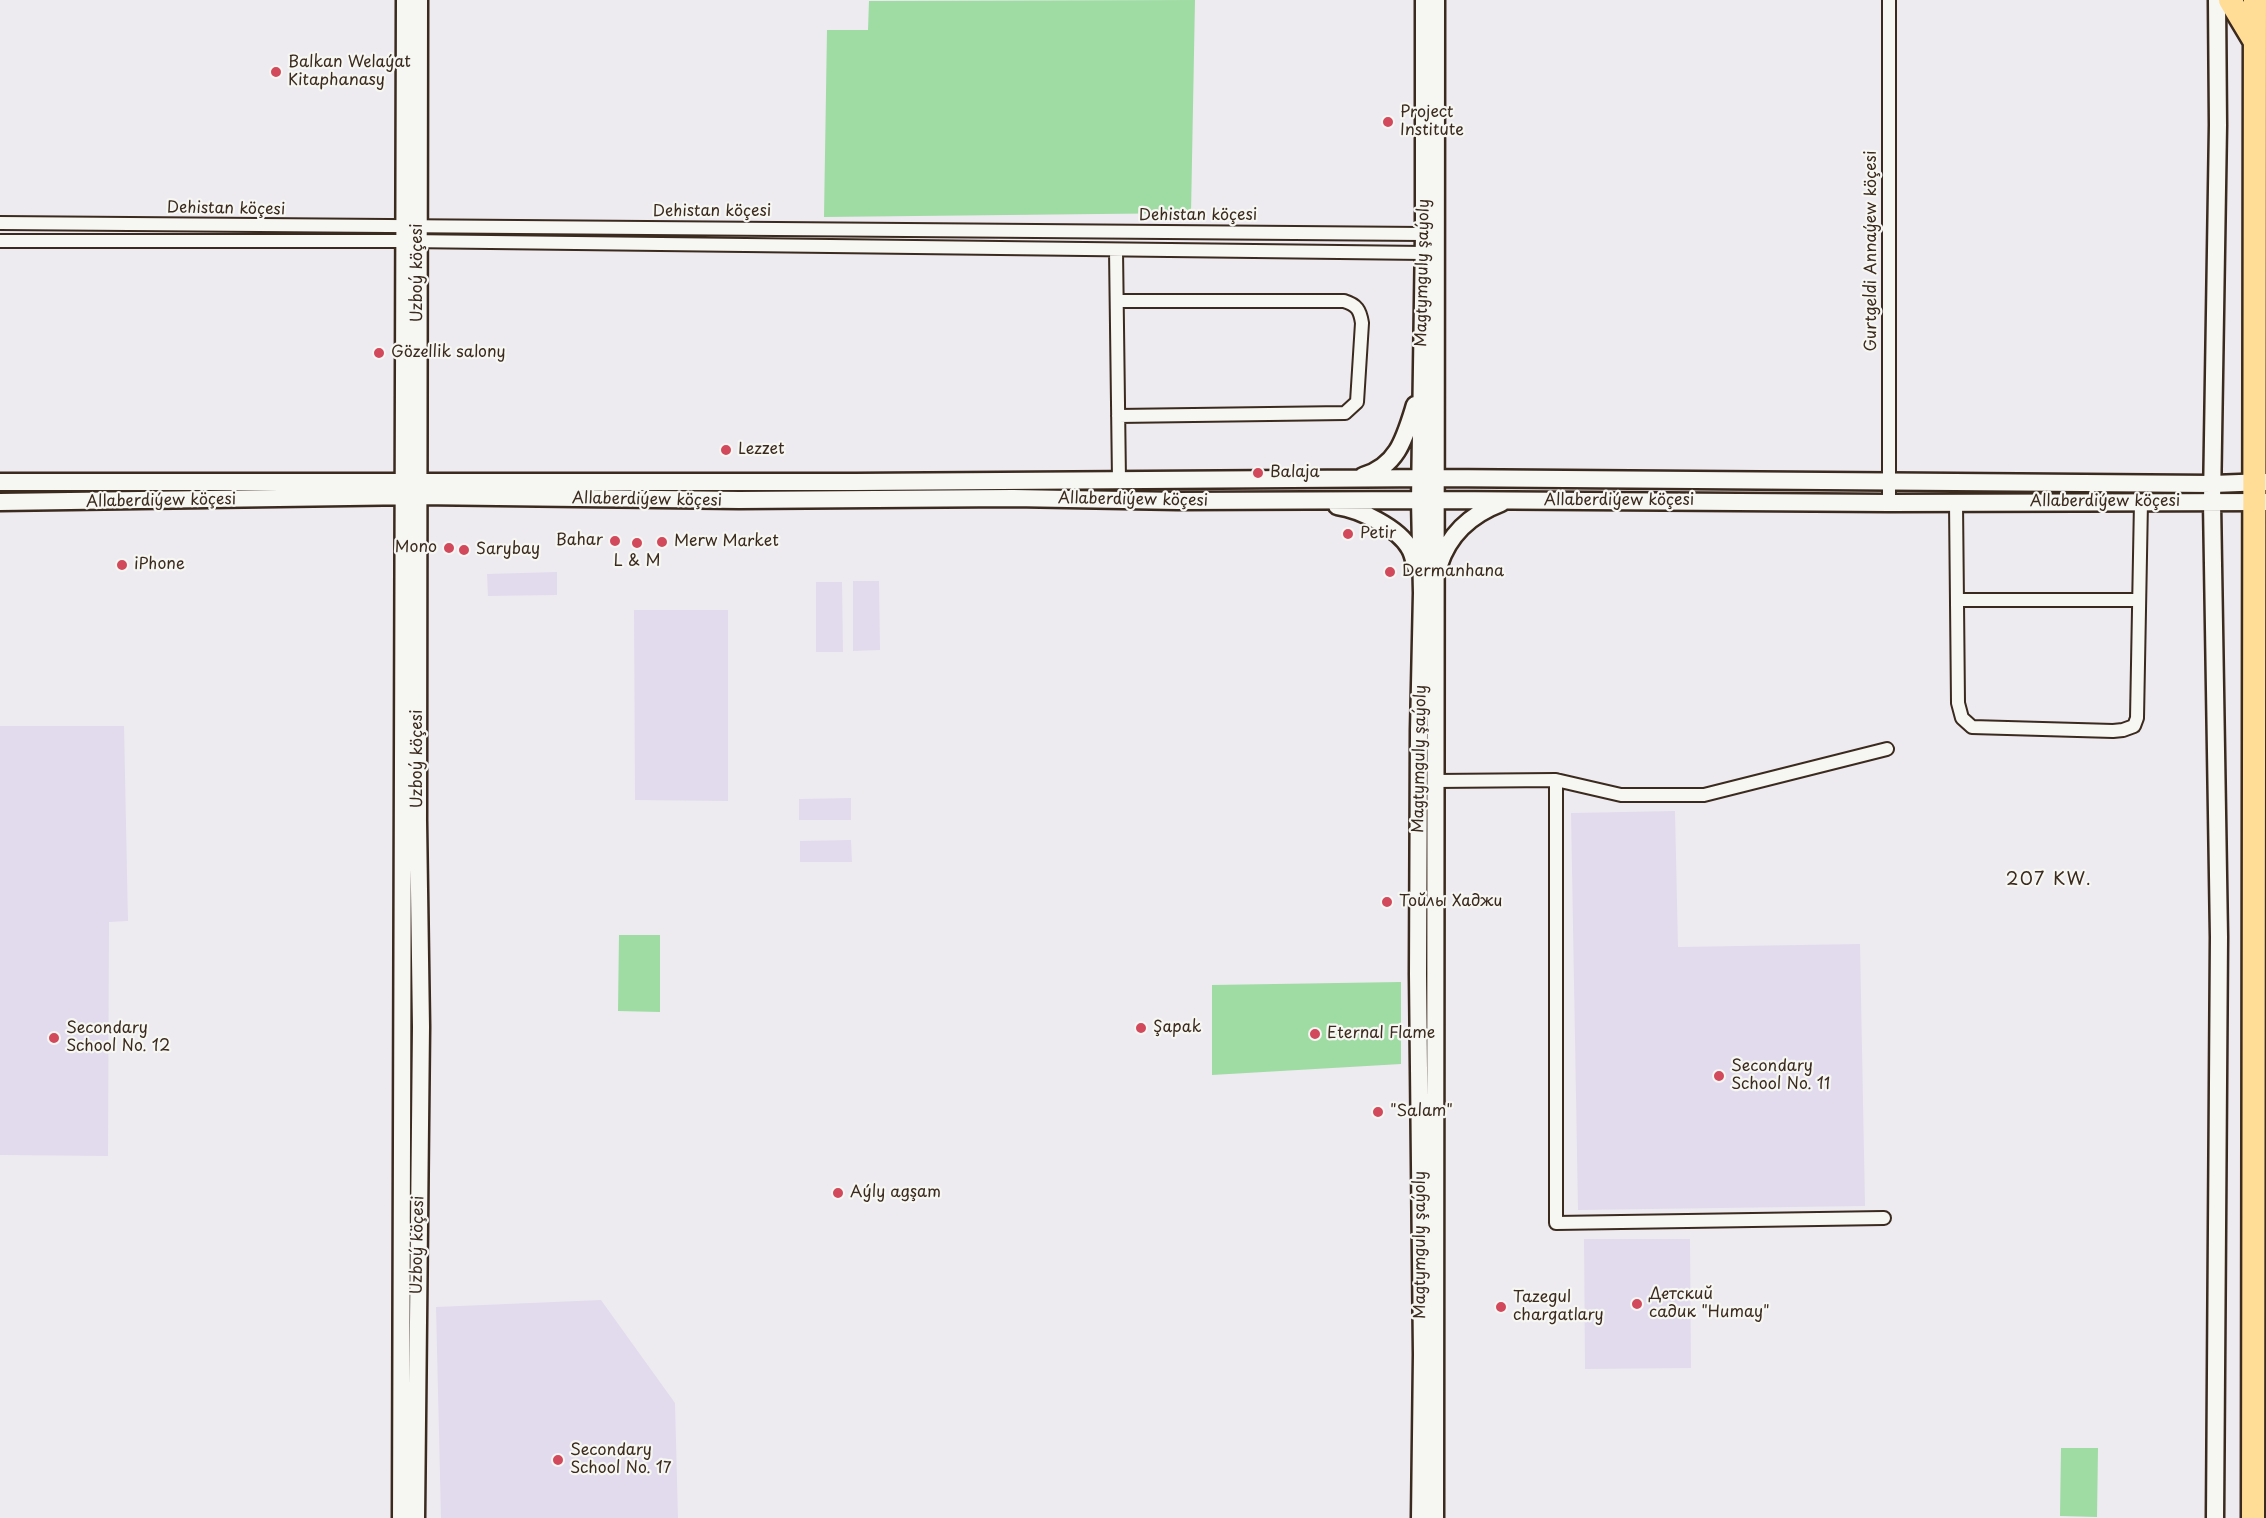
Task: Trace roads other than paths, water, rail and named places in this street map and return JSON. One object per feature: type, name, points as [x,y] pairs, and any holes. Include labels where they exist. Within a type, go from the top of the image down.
[{"type":"highway","points":[[2230,0],[2255,41]]},
{"type":"highway","points":[[2253,1518],[2260,492],[2255,0]]},
{"type":"street","name":"Uzboý köçesi","points":[[405,0],[412,234]]},
{"type":"street","name":"Uzboý köçesi","points":[[401,1518],[412,234],[419,0]]},
{"type":"street","name":"Magtymguly şaýoly","points":[[1424,0],[1424,253],[1421,372],[1428,478],[1437,500],[1435,1518]]},
{"type":"street","name":"Magtymguly şaýoly","points":[[1420,1518],[1422,1331],[1418,963],[1422,593],[1420,500],[1428,478],[1436,0]]},
{"type":"street","name":"Gurtgeldi Annaýew köçesi","points":[[1889,0],[1889,503]]},
{"type":"street","points":[[2215,1518],[2219,938],[2212,502],[2218,125],[2217,0]]},
{"type":"street","name":"Dehistan köçesi","points":[[0,223],[1116,250],[1424,253]]},
{"type":"street","name":"Dehistan köçesi","points":[[0,241],[412,234],[1424,234]]},
{"type":"street","points":[[1116,250],[1119,480]]},
{"type":"street","points":[[1117,301],[1344,300],[1360,310],[1362,323],[1357,402],[1345,413],[1118,416]]},
{"type":"street","points":[[1354,479],[1379,471],[1402,445],[1419,392],[1421,372]]},
{"type":"street","name":"Allaberdiýew köçesi","points":[[0,502],[410,489],[1428,478],[2213,484],[2260,492]]},
{"type":"street","name":"Allaberdiýew köçesi","points":[[0,482],[410,489],[738,500],[1013,498],[1178,501],[2212,502],[2260,492]]},
{"type":"street","name":"Uzboý köçesi","points":[[410,489],[421,1027],[416,1518]]},
{"type":"street","points":[[1436,574],[1441,559],[1458,529],[1485,508],[1508,500]]},
{"type":"street","points":[[1294,501],[1344,507],[1373,518],[1398,535],[1410,548],[1422,593]]},
{"type":"street","points":[[1956,503],[1958,703],[1962,718],[1972,727],[2123,730],[2134,726],[2137,718],[2141,502]]},
{"type":"street","points":[[1957,600],[2139,600]]},
{"type":"street","points":[[1435,781],[1556,780],[1621,795],[1704,795],[1887,749]]},
{"type":"street","points":[[1556,780],[1556,1223],[1884,1218]]},
{"type":"place","name":"Balkan Welaýat Kitaphanasy","points":[[276,72]]},
{"type":"place","name":"Project Institute","points":[[1388,122]]},
{"type":"place","name":"Gözellik salony","points":[[379,353]]},
{"type":"place","name":"Lezzet","points":[[726,450]]},
{"type":"place","name":"Balaja","points":[[1258,473]]},
{"type":"place","name":"Petir","points":[[1348,534]]},
{"type":"place","name":"Bahar","points":[[615,541]]},
{"type":"place","name":"Merw Market","points":[[662,542]]},
{"type":"place","name":"L & M","points":[[637,543]]},
{"type":"place","name":"Mono","points":[[449,548]]},
{"type":"place","name":"Sarybay","points":[[464,550]]},
{"type":"place","name":"iPhone","points":[[122,565]]},
{"type":"place","name":"Dermanhana","points":[[1390,572]]},
{"type":"place","name":"Тойлы Хаджи","points":[[1387,902]]},
{"type":"place","name":"Şapak","points":[[1141,1028]]},
{"type":"place","name":"Eternal Flame","points":[[1315,1034]]},
{"type":"place","name":"Secondary School No. 12","points":[[54,1038]]},
{"type":"place","name":"Secondary School No. 11","points":[[1719,1076]]},
{"type":"place","name":"\"Salam\"","points":[[1378,1112]]},
{"type":"place","name":"Aýly agşam","points":[[838,1193]]},
{"type":"place","name":"Детский садик \"Humay\"","points":[[1637,1304]]},
{"type":"place","name":"Tazegul chargatlary","points":[[1501,1307]]},
{"type":"place","name":"Secondary School No. 17","points":[[558,1460]]},
{"type":"district","name":"207 KW.","points":[[2049,880]]}]
